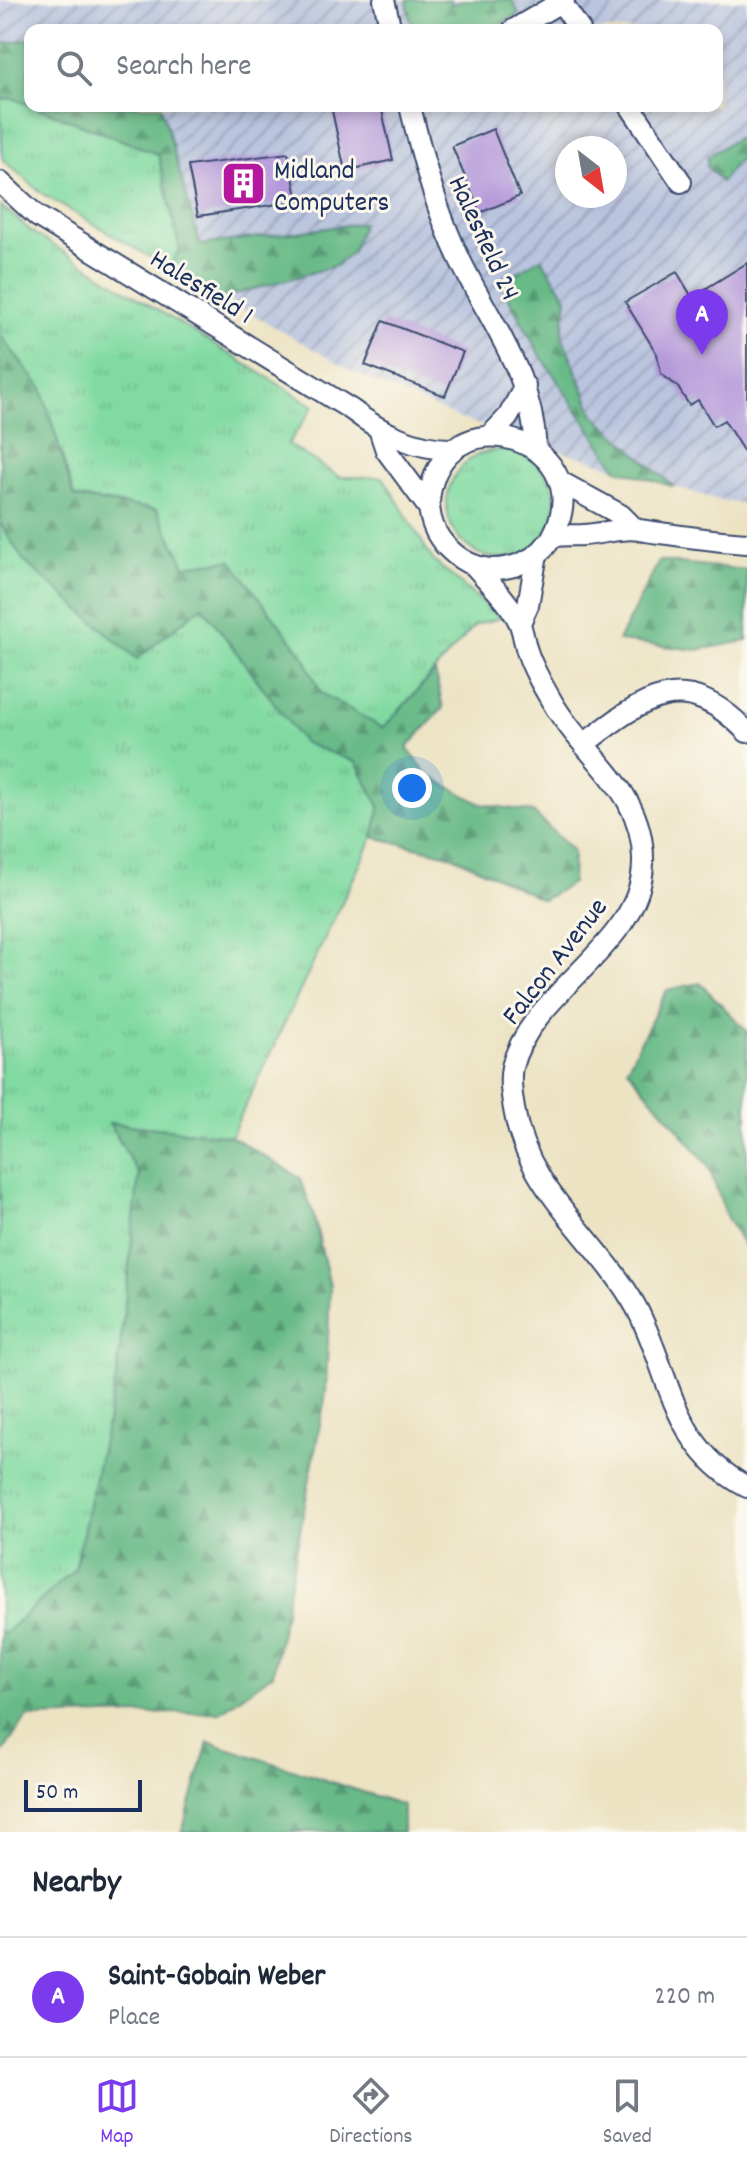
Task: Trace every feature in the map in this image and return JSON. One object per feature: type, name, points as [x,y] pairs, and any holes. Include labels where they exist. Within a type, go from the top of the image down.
[{"type":"street","points":[[384,0],[390,24]]},
{"type":"street","points":[[523,24],[563,1],[576,24]]},
{"type":"street","name":"Halesfield 24","points":[[411,112],[427,176],[462,264],[532,402],[536,450]]},
{"type":"street","points":[[634,112],[681,182]]},
{"type":"street","name":"Halesfield 1","points":[[0,182],[37,216],[352,410],[380,432],[424,446],[454,449],[490,436]]},
{"type":"street","points":[[490,436],[508,417],[525,386]]},
{"type":"street","name":"Halesfield 1","points":[[380,432],[386,450],[429,508],[440,539],[455,555],[474,565]]},
{"type":"street","points":[[474,565],[507,568],[537,554],[552,537],[562,510],[559,481],[550,463],[536,450],[510,437],[490,436]]},
{"type":"street","points":[[429,508],[435,475],[454,449]]},
{"type":"street","points":[[559,481],[621,515],[635,529]]},
{"type":"street","points":[[552,537],[635,529],[671,537],[747,543]]},
{"type":"street","points":[[520,623],[528,605],[537,554]]},
{"type":"street","name":"Falcon Avenue","points":[[474,565],[520,623],[528,653],[543,688],[584,744],[615,778],[638,818],[642,877],[623,922],[541,1015],[518,1049],[511,1070],[516,1121],[531,1162],[552,1199],[615,1275],[636,1309],[671,1402],[686,1429],[707,1457],[747,1487]]},
{"type":"street","points":[[584,744],[631,709],[668,695],[706,699],[747,732]]},
{"type":"shaded area","points":[[0,0],[747,0],[747,504],[717,500],[461,419],[357,374],[44,195],[0,157]]},
{"type":"green space","points":[[407,0],[451,0],[452,4],[464,0],[512,0],[519,14],[500,24],[415,24],[410,20]]},
{"type":"green space","points":[[24,40],[24,103],[12,98],[0,99],[0,44]]},
{"type":"green space","points":[[12,98],[24,103],[24,112],[48,112],[158,154],[180,249],[169,268],[44,195],[3,160],[0,99]]},
{"type":"green space","points":[[49,112],[163,112],[200,245],[363,223],[352,252],[335,266],[222,298],[169,268],[180,249],[158,154]]},
{"type":"green space","points":[[747,132],[747,149],[721,182],[707,166],[708,156]]},
{"type":"green space","points":[[0,205],[35,234],[314,406],[288,444],[339,477],[383,477],[433,560],[500,618],[475,625],[383,729],[321,693],[304,657],[231,561],[185,566],[157,510],[74,497],[42,389],[0,335]]},
{"type":"green space","points":[[541,258],[567,298],[562,336],[594,415],[674,487],[617,469],[539,353],[500,282]]},
{"type":"green space","points":[[0,335],[42,389],[74,497],[157,510],[185,566],[231,560],[304,657],[321,693],[383,728],[435,672],[443,708],[407,748],[429,776],[481,804],[533,812],[573,851],[572,883],[543,900],[453,856],[373,837],[380,807],[356,762],[304,743],[202,606],[137,659],[24,561],[0,523]]},
{"type":"green space","points":[[501,450],[522,454],[539,466],[551,483],[555,504],[551,525],[539,542],[522,554],[501,558],[480,554],[463,542],[451,525],[447,504],[451,483],[463,466],[480,454]]},
{"type":"green space","points":[[0,523],[24,561],[202,606],[304,742],[356,762],[380,807],[373,837],[231,1136],[110,1123],[139,1175],[117,1376],[75,1570],[3,1635],[0,1632]]},
{"type":"green space","points":[[659,561],[747,570],[747,641],[698,650],[618,641]]},
{"type":"green space","points":[[700,983],[747,1031],[747,1251],[727,1218],[708,1165],[627,1068],[667,990]]},
{"type":"green space","points":[[109,1123],[231,1136],[300,1178],[313,1213],[330,1286],[326,1393],[273,1674],[220,1712],[27,1717],[0,1756],[0,1632],[4,1634],[75,1569],[117,1376],[139,1175]]},
{"type":"green space","points":[[208,1742],[403,1805],[403,1832],[182,1832]]},
{"type":"building","points":[[332,112],[382,112],[393,160],[345,171]]},
{"type":"building","points":[[493,129],[520,196],[480,213],[452,146]]},
{"type":"building","name":"Midland Computers","points":[[288,153],[298,201],[198,216],[188,166]]},
{"type":"building","points":[[747,263],[747,457],[724,420],[714,426],[698,400],[689,405],[677,386],[661,374],[657,354],[625,302],[677,272],[692,297]]},
{"type":"building","points":[[383,321],[463,352],[445,396],[365,365]]},
{"type":"place","name":"Midland Computers","points":[[243,184]]},
{"type":"place","name":"Saint-Gobain Weber","points":[[702,355]]}]
